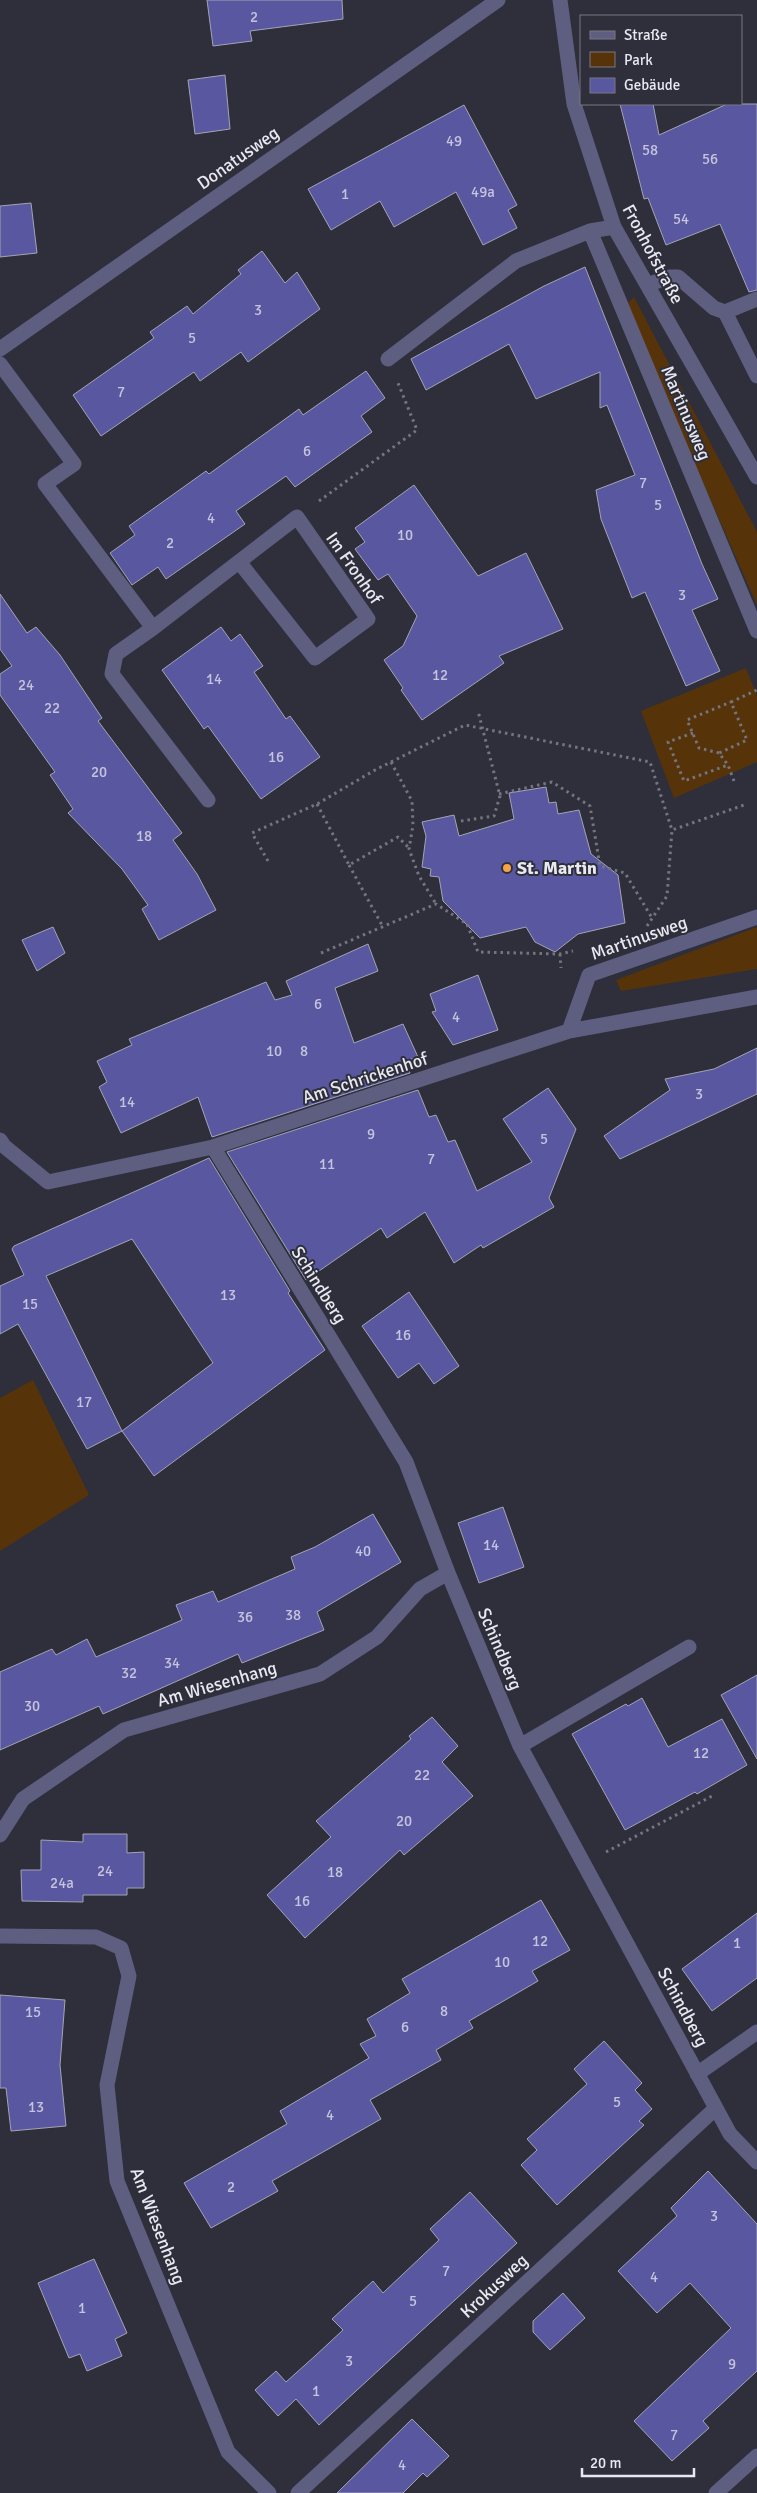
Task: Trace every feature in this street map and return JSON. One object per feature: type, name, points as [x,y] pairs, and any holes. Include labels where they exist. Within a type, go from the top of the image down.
[{"type":"street","name":"Donatusweg","points":[[0,349],[498,0]]},
{"type":"street","name":"Fronhofstraße","points":[[560,0],[574,104],[614,227],[757,477]]},
{"type":"street","points":[[388,359],[516,261],[590,231],[614,227]]},
{"type":"street","name":"Martinusweg","points":[[590,231],[757,631]]},
{"type":"street","points":[[647,286],[670,277],[678,277],[714,308],[725,312],[757,299]]},
{"type":"street","points":[[725,312],[757,376]]},
{"type":"street","points":[[0,364],[74,464],[45,484],[153,628]]},
{"type":"street","points":[[208,800],[112,674],[116,654],[240,563],[297,517]]},
{"type":"street","name":"Im Fronhof","points":[[240,563],[314,658],[368,619],[297,517]]},
{"type":"street","name":"Martinusweg","points":[[569,1031],[589,975],[757,917]]},
{"type":"street","name":"Am Schrickenhof","points":[[0,1140],[4,1146],[48,1182],[213,1147],[569,1031],[757,997]]},
{"type":"street","name":"Schindberg","points":[[213,1147],[406,1462],[448,1573],[520,1746],[730,2134],[757,2162]]},
{"type":"street","name":"Am Wiesenhang","points":[[0,1835],[24,1799],[124,1730],[320,1674],[377,1637],[420,1589],[448,1573]]},
{"type":"street","points":[[520,1746],[689,1647]]},
{"type":"street","name":"Am Wiesenhang","points":[[0,1936],[96,1937],[121,1948],[129,1976],[107,2085],[117,2181],[228,2452],[269,2493]]},
{"type":"street","points":[[697,2074],[757,2032]]},
{"type":"street","name":"Krokusweg","points":[[298,2493],[716,2108]]},
{"type":"street","points":[[716,2493],[757,2456]]},
{"type":"path","points":[[297,517],[417,430],[388,359]]},
{"type":"path","points":[[731,702],[747,740],[719,752],[699,748],[687,720],[757,690]]},
{"type":"path","points":[[460,821],[494,816],[499,794],[478,711]]},
{"type":"path","points":[[268,861],[252,833],[317,804],[390,762],[465,725],[483,727],[650,762],[672,830],[667,896],[644,930]]},
{"type":"path","points":[[693,733],[668,742],[684,781],[728,765]]},
{"type":"path","points":[[719,752],[728,765],[734,781]]},
{"type":"path","points":[[390,762],[412,801],[413,826],[409,849]]},
{"type":"path","points":[[499,794],[552,782],[590,806],[600,866],[625,873],[652,918]]},
{"type":"path","points":[[317,804],[383,927]]},
{"type":"path","points":[[672,830],[744,805]]},
{"type":"path","points":[[349,865],[398,837],[409,849],[420,876],[436,904],[467,924],[478,952],[560,954],[578,950]]},
{"type":"path","points":[[321,953],[436,904]]},
{"type":"path","points":[[584,1864],[714,1795]]},
{"type":"green space","points":[[634,297],[757,532],[757,605],[625,306]]},
{"type":"green space","points":[[746,668],[757,696],[757,762],[674,798],[641,711]]},
{"type":"green space","points":[[757,927],[757,969],[621,991],[616,980]]},
{"type":"green space","points":[[33,1380],[89,1495],[0,1551],[0,1398]]},
{"type":"building","points":[[207,0],[342,0],[343,19],[250,31],[252,41],[213,46]]},
{"type":"building","points":[[225,75],[230,129],[195,134],[188,80]]},
{"type":"building","points":[[757,104],[757,290],[749,292],[720,224],[666,245],[648,198],[644,199],[620,105],[653,105],[659,135],[725,105]]},
{"type":"building","points":[[464,105],[517,205],[508,210],[517,228],[483,245],[456,192],[394,227],[380,201],[331,230],[308,189]]},
{"type":"building","points":[[31,203],[37,253],[0,257],[0,206]]},
{"type":"building","points":[[262,251],[285,283],[297,272],[320,309],[248,362],[241,352],[200,381],[194,372],[101,436],[73,395],[154,338],[150,332],[187,306],[193,314],[241,274],[238,270]]},
{"type":"building","points":[[585,267],[702,564],[718,599],[692,610],[720,671],[686,686],[645,592],[632,598],[601,519],[596,490],[635,475],[607,405],[600,408],[600,372],[536,399],[509,344],[426,390],[411,359],[544,286]]},
{"type":"building","points":[[366,371],[385,398],[361,416],[372,432],[295,487],[286,476],[236,511],[245,524],[166,579],[158,567],[132,585],[110,553],[135,535],[129,526],[206,471],[209,474],[299,409],[303,415]]},
{"type":"building","points":[[414,485],[478,576],[526,553],[563,629],[499,656],[504,663],[422,720],[401,690],[403,688],[384,660],[403,646],[417,616],[388,574],[378,580],[355,549],[365,542],[355,528]]},
{"type":"building","points":[[0,594],[27,633],[36,627],[60,655],[102,718],[98,721],[182,833],[173,840],[197,874],[216,910],[159,940],[142,909],[148,905],[122,869],[68,813],[73,809],[50,775],[55,772],[0,695],[0,674],[12,666],[0,649]]},
{"type":"building","points":[[221,627],[231,641],[240,634],[263,666],[254,672],[286,719],[290,716],[320,757],[261,799],[208,726],[204,729],[162,670]]},
{"type":"building","name":"St. Martin","points":[[546,787],[549,803],[556,802],[558,814],[579,810],[591,854],[618,875],[625,923],[578,934],[555,952],[535,942],[526,927],[480,938],[443,901],[439,877],[430,876],[431,869],[422,867],[426,836],[422,822],[454,815],[459,836],[514,819],[509,793]]},
{"type":"building","points":[[53,927],[65,953],[37,971],[22,940]]},
{"type":"building","points":[[368,944],[378,971],[335,988],[354,1043],[403,1024],[418,1057],[405,1061],[410,1073],[212,1137],[198,1097],[121,1133],[99,1087],[107,1082],[97,1061],[132,1045],[129,1039],[266,982],[275,1000],[292,995],[286,981]]},
{"type":"building","points":[[478,975],[498,1030],[453,1045],[432,1012],[436,1011],[430,994]]},
{"type":"building","points":[[757,1048],[757,1094],[620,1159],[604,1136],[670,1090],[665,1079],[714,1069]]},
{"type":"building","points":[[548,1088],[576,1129],[549,1198],[554,1207],[483,1248],[481,1245],[454,1263],[425,1212],[387,1238],[381,1228],[306,1280],[227,1152],[418,1090],[429,1117],[436,1115],[448,1142],[455,1140],[477,1191],[532,1162],[503,1119]]},
{"type":"building","points":[[209,1158],[290,1291],[288,1293],[325,1350],[154,1476],[122,1431],[87,1449],[18,1324],[0,1334],[0,1286],[24,1275],[12,1249],[14,1246]],"holes":[[[132,1239],[213,1363],[122,1431],[46,1276]]]},
{"type":"building","points":[[409,1292],[459,1366],[434,1384],[419,1363],[398,1378],[362,1326]]},
{"type":"building","points":[[503,1507],[524,1567],[479,1583],[458,1523]]},
{"type":"building","points":[[373,1514],[401,1562],[317,1612],[324,1630],[242,1663],[238,1654],[103,1714],[99,1706],[0,1750],[0,1672],[52,1649],[56,1655],[87,1639],[96,1657],[182,1620],[176,1605],[213,1591],[218,1602],[295,1569],[291,1557],[315,1547]]},
{"type":"building","points":[[757,1675],[757,1759],[721,1695]]},
{"type":"building","points":[[642,1698],[668,1747],[722,1719],[747,1765],[697,1794],[695,1792],[625,1830],[572,1734],[626,1704],[628,1706]]},
{"type":"building","points":[[432,1717],[458,1746],[442,1762],[473,1796],[404,1855],[400,1850],[305,1938],[267,1895],[331,1837],[316,1821],[411,1739],[409,1736]]},
{"type":"building","points":[[83,1834],[127,1834],[127,1853],[144,1852],[144,1888],[127,1888],[127,1895],[83,1895],[83,1902],[22,1901],[21,1870],[41,1870],[41,1840],[83,1842]]},
{"type":"building","points":[[541,1900],[570,1950],[532,1971],[538,1981],[469,2021],[473,2028],[436,2050],[441,2060],[370,2100],[381,2119],[272,2181],[278,2191],[211,2228],[184,2183],[287,2124],[280,2111],[369,2058],[360,2044],[376,2036],[367,2019],[410,1993],[402,1979]]},
{"type":"building","points":[[757,1913],[757,1978],[712,2011],[682,1969]]},
{"type":"building","points":[[0,1995],[65,2000],[60,2065],[66,2126],[11,2131],[6,2088],[0,2088]]},
{"type":"building","points":[[604,2041],[642,2083],[635,2090],[652,2109],[639,2121],[644,2125],[557,2205],[521,2165],[537,2150],[527,2139],[587,2084],[574,2069]]},
{"type":"building","points":[[708,2171],[757,2224],[757,2371],[703,2421],[709,2428],[672,2461],[634,2421],[731,2328],[690,2283],[657,2313],[618,2271],[677,2216],[671,2208]]},
{"type":"building","points":[[470,2192],[517,2243],[319,2425],[296,2399],[278,2416],[255,2390],[276,2371],[286,2382],[315,2356],[343,2330],[332,2319],[373,2281],[383,2293],[439,2240],[430,2229]]},
{"type":"building","points":[[94,2259],[127,2333],[115,2339],[122,2356],[87,2371],[80,2354],[69,2358],[38,2283]]},
{"type":"building","points":[[563,2293],[585,2318],[550,2350],[533,2332],[533,2321]]},
{"type":"building","points":[[412,2419],[449,2456],[427,2477],[423,2473],[403,2493],[337,2493]]},
{"type":"place","name":"St. Martin","points":[[507,868]]}]
